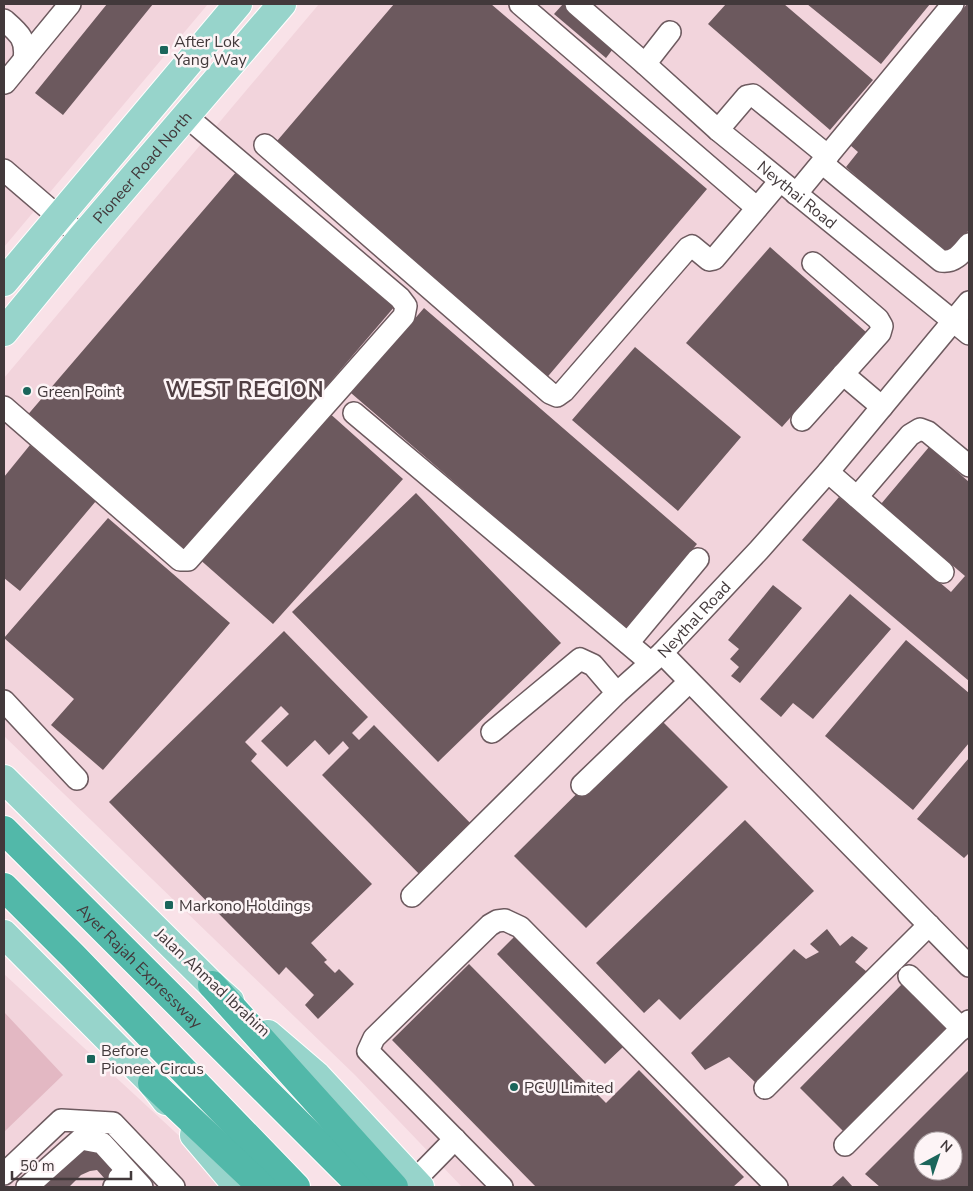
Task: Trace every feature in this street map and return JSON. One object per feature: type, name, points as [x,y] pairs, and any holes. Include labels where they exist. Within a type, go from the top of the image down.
[{"type":"highway","name":"Ayer Rajah Expressway","points":[[4,830],[362,1187]]},
{"type":"highway","points":[[4,887],[296,1187]]},
{"type":"highway","points":[[212,985],[409,1185]]},
{"type":"highway","points":[[152,1083],[262,1187]]},
{"type":"main road","name":"Pioneer Road North","points":[[4,282],[238,4]]},
{"type":"main road","name":"Pioneer Road North","points":[[4,332],[82,237],[282,4]]},
{"type":"main road","name":"Jalan Ahmad Ibrahim","points":[[4,779],[212,985]]},
{"type":"main road","points":[[4,934],[152,1083],[238,1187]]},
{"type":"street","points":[[4,83],[70,4]]},
{"type":"street","points":[[520,4],[757,208]]},
{"type":"street","name":"Neythai Road","points":[[576,4],[646,64],[718,130],[962,327]]},
{"type":"street","points":[[265,146],[550,393],[557,396],[564,391],[690,246],[693,246],[709,260],[712,260],[757,208],[788,188],[825,159],[953,4]]},
{"type":"street","points":[[12,26],[39,32],[51,28]]},
{"type":"street","points":[[12,26],[24,43],[24,60]]},
{"type":"street","points":[[646,64],[670,32]]},
{"type":"street","points":[[718,130],[747,96],[753,95],[941,261],[945,262],[956,258],[969,244]]},
{"type":"street","points":[[4,407],[180,560],[188,560],[404,316],[406,306],[400,298],[186,116]]},
{"type":"street","points":[[4,170],[82,237]]},
{"type":"street","points":[[802,420],[882,330],[881,322],[813,263]]},
{"type":"street","name":"Neythal Road","points":[[969,302],[962,327],[882,407],[759,550],[656,658],[690,682],[969,966]]},
{"type":"street","points":[[843,374],[882,407]]},
{"type":"street","points":[[354,413],[628,643],[656,658],[617,693],[412,896]]},
{"type":"street","points":[[857,497],[910,435],[920,429],[928,432],[969,466]]},
{"type":"street","points":[[828,472],[943,572]]},
{"type":"street","points":[[628,643],[698,558]]},
{"type":"street","points":[[492,732],[580,659],[593,665],[617,693]]},
{"type":"street","points":[[582,785],[690,682]]},
{"type":"street","points":[[4,701],[77,779]]},
{"type":"street","points":[[502,1187],[368,1051],[379,1032],[483,931],[497,921],[505,920],[520,927],[777,1187]]},
{"type":"street","points":[[765,1088],[929,925]]},
{"type":"street","points":[[845,1145],[966,1025],[909,976]]},
{"type":"street","points":[[4,1174],[61,1120],[112,1123],[174,1187]]},
{"type":"street","points":[[27,1187],[81,1139],[102,1143],[142,1187]]},
{"type":"street","points":[[409,1185],[455,1139]]},
{"type":"shaded area","points":[[4,4],[208,4],[4,247]]},
{"type":"shaded area","points":[[319,4],[969,4],[969,1187],[462,1187],[355,1075],[4,736],[4,378]]},
{"type":"shaded area","points":[[4,974],[227,1180],[233,1187],[4,1187]]},
{"type":"shaded area","points":[[4,1012],[63,1075],[4,1132]]},
{"type":"building","points":[[107,4],[153,4],[63,115],[35,93]]},
{"type":"building","points":[[394,4],[491,4],[707,189],[544,381],[271,148]]},
{"type":"building","points":[[563,4],[568,4],[616,45],[606,58],[554,14]]},
{"type":"building","points":[[726,4],[784,4],[873,80],[830,130],[708,24]]},
{"type":"building","points":[[807,4],[930,4],[881,64]]},
{"type":"building","points":[[967,4],[969,4],[969,230],[954,248],[941,253],[852,181],[856,176],[846,167],[858,152],[850,145]]},
{"type":"building","points":[[237,171],[395,306],[184,553],[25,418]]},
{"type":"building","points":[[770,247],[866,332],[782,427],[686,343]]},
{"type":"building","points":[[424,308],[697,544],[625,629],[351,393]]},
{"type":"building","points":[[635,347],[741,437],[678,511],[572,420]]},
{"type":"building","points":[[327,411],[403,479],[273,624],[197,557]]},
{"type":"building","points":[[30,445],[96,501],[20,591],[4,578],[4,477]]},
{"type":"building","points":[[929,447],[969,482],[969,681],[802,540],[839,497],[951,592],[965,576],[881,504]]},
{"type":"building","points":[[416,493],[561,643],[438,762],[292,612]]},
{"type":"building","points":[[108,518],[230,623],[103,770],[51,725],[74,699],[4,638]]},
{"type":"building","points":[[773,585],[802,608],[740,683],[731,676],[739,667],[730,659],[739,649],[728,640]]},
{"type":"building","points":[[850,594],[891,629],[813,719],[793,703],[781,717],[760,699]]},
{"type":"building","points":[[284,631],[368,717],[352,733],[359,740],[374,725],[478,831],[426,881],[322,775],[349,748],[343,741],[329,755],[315,740],[287,767],[261,741],[289,714],[281,706],[245,742],[257,754],[251,761],[372,884],[311,943],[327,960],[324,962],[335,973],[339,969],[354,984],[318,1019],[305,1005],[314,995],[286,967],[279,975],[109,802]]},
{"type":"building","points":[[906,640],[969,693],[969,743],[913,810],[825,736]]},
{"type":"building","points":[[656,715],[728,787],[586,928],[514,856]]},
{"type":"building","points":[[969,758],[969,853],[964,858],[917,819]]},
{"type":"building","points":[[745,820],[814,891],[680,1020],[659,999],[644,1013],[596,963]]},
{"type":"building","points":[[827,929],[840,946],[852,936],[868,948],[855,962],[872,976],[758,1085],[729,1057],[705,1070],[691,1053],[794,949],[806,959],[819,952],[810,944]]},
{"type":"building","points":[[514,937],[623,1047],[605,1064],[497,954]]},
{"type":"building","name":"PCU Limited","points":[[469,964],[606,1103],[639,1070],[744,1177],[733,1187],[536,1187],[392,1040]]},
{"type":"building","points":[[903,983],[947,1027],[844,1132],[800,1088]]},
{"type":"building","points":[[969,1070],[969,1187],[880,1187],[865,1174]]},
{"type":"building","points":[[88,1147],[129,1165],[107,1185],[105,1179],[97,1170],[81,1175],[69,1187],[43,1187],[83,1149]]},
{"type":"building","points":[[843,1176],[853,1187],[831,1187]]},
{"type":"place","name":"After Lok Yang Way","points":[[164,50]]},
{"type":"place","name":"Green Point","points":[[27,391]]},
{"type":"place","name":"Markono Holdings","points":[[169,905]]},
{"type":"place","name":"Before Pioneer Circus","points":[[91,1059]]},
{"type":"place","name":"PCU Limited","points":[[514,1087]]},
{"type":"district","name":"WEST REGION","points":[[245,390]]}]
